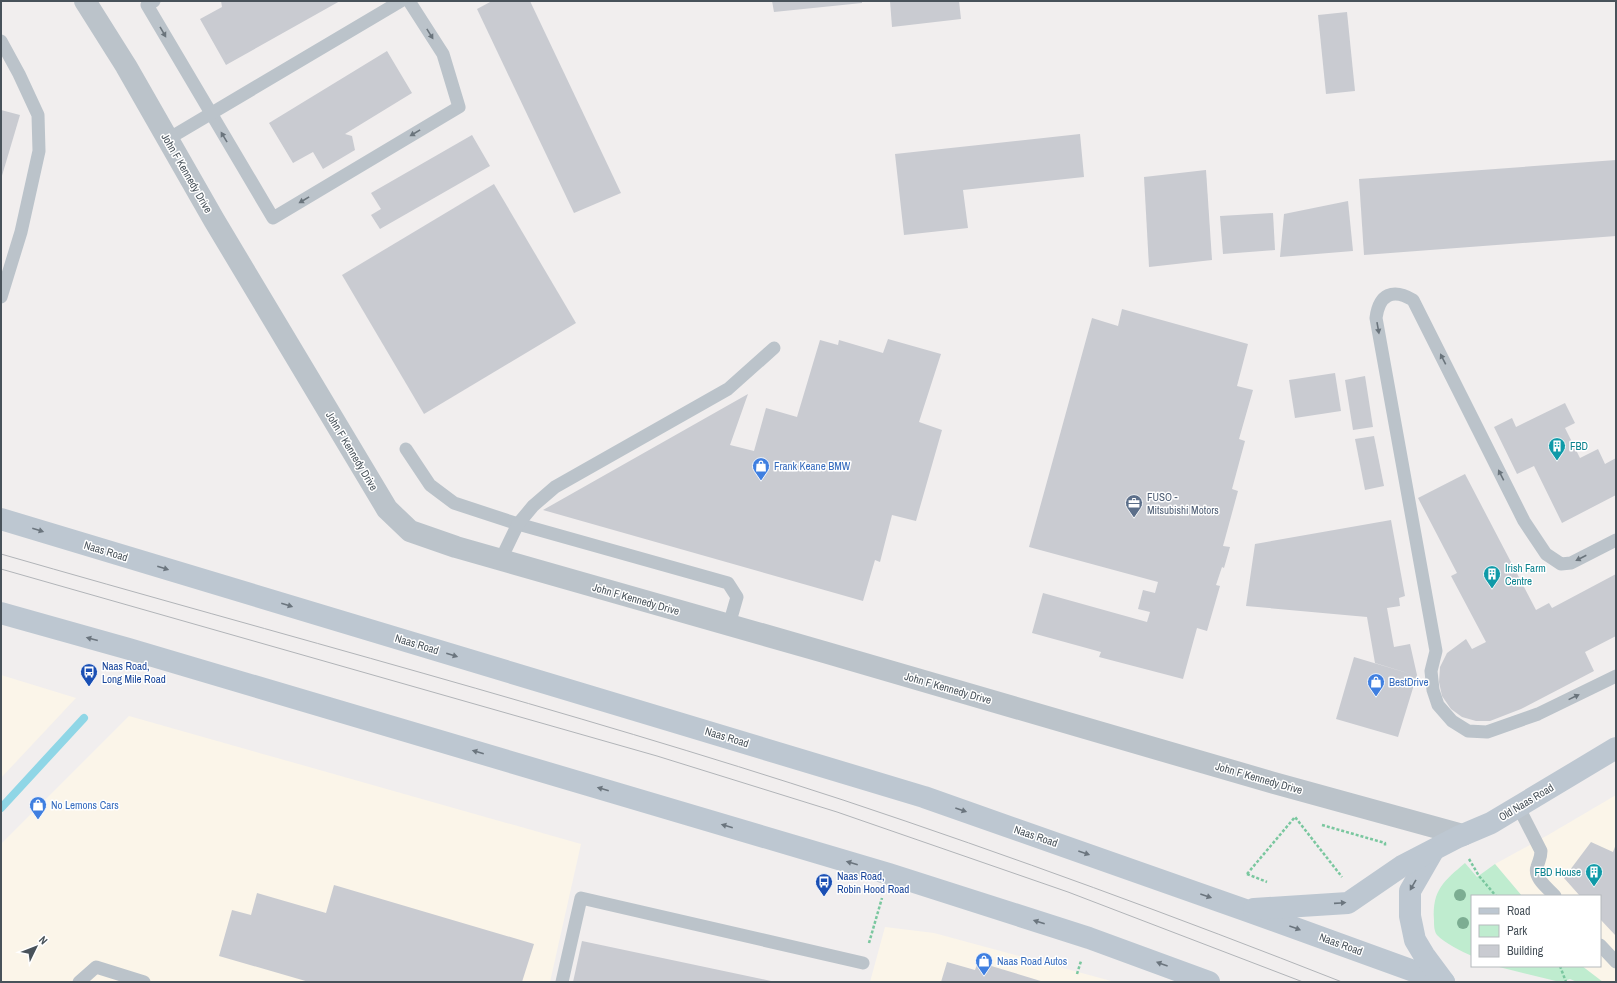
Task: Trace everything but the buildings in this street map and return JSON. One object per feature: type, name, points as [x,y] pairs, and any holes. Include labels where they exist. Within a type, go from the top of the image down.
[{"type":"main road","name":"Naas Road","points":[[1,519],[924,797],[1444,982]]},
{"type":"main road","points":[[1,613],[137,651],[889,874],[1089,938],[1208,982]]},
{"type":"main road","name":"Old Naas Road","points":[[1245,910],[1348,903],[1402,866],[1460,836],[1490,823],[1616,748]]},
{"type":"main road","points":[[1433,851],[1410,892],[1410,916],[1415,940],[1444,982]]},
{"type":"street","name":"John F Kennedy Drive","points":[[85,1],[126,66],[218,227],[387,509],[410,531],[456,547],[1460,836]]},
{"type":"lane","points":[[154,1],[147,5],[273,218],[458,107],[443,54],[409,1]]},
{"type":"lane","points":[[168,139],[401,1]]},
{"type":"lane","points":[[1,41],[19,74],[38,116],[39,151],[21,232],[1,296]]},
{"type":"lane","points":[[1616,540],[1571,563],[1561,564],[1546,554],[1524,521],[1413,300],[1403,294],[1393,294],[1383,299],[1378,308],[1376,318],[1436,651],[1431,671],[1433,690],[1438,705],[1452,721],[1468,731],[1487,732],[1538,714],[1616,676]]},
{"type":"lane","points":[[501,559],[518,524],[534,506],[555,487],[728,389],[774,348]]},
{"type":"lane","points":[[406,449],[430,485],[454,503],[518,524],[728,583],[737,597],[729,625]]},
{"type":"lane","points":[[1518,806],[1541,851],[1541,858],[1536,868],[1537,876],[1554,895]]},
{"type":"lane","points":[[562,982],[581,898],[863,963]]},
{"type":"lane","points":[[1601,945],[1616,962]]},
{"type":"lane","points":[[79,982],[96,967],[144,982]]},
{"type":"path","points":[[1288,815],[1302,819]]},
{"type":"path","points":[[1268,883],[1247,874],[1295,817]]},
{"type":"path","points":[[1295,817],[1345,881]]},
{"type":"path","points":[[1318,824],[1385,843],[1385,850]]},
{"type":"path","points":[[1460,836],[1475,871],[1495,895]]},
{"type":"path","points":[[863,963],[889,874]]},
{"type":"path","points":[[1560,967],[1566,982]]},
{"type":"shaded area","points":[[1,675],[76,698],[1,778]]},
{"type":"shaded area","points":[[129,716],[581,844],[550,982],[1,982],[1,844]]},
{"type":"shaded area","points":[[1616,795],[1616,982],[1602,982],[1583,967],[1601,967],[1601,895],[1521,895],[1495,864]]},
{"type":"shaded area","points":[[885,927],[934,933],[1115,982],[870,982]]},
{"type":"green space","points":[[1465,863],[1477,877],[1495,864],[1521,895],[1471,895],[1471,956],[1440,938],[1436,933],[1434,926],[1434,910],[1437,894],[1445,881]]},
{"type":"green space","points":[[1499,967],[1583,967],[1603,982],[1577,982],[1570,979],[1560,982]]},
{"type":"waterway","points":[[1,808],[84,718]]},
{"type":"tram line","points":[[1,554],[423,673],[634,735],[843,800],[1031,865],[1218,934],[1342,982]]},
{"type":"tram line","points":[[1,569],[657,756],[837,812],[1068,892],[1303,982]]},
{"type":"place","name":"FBD","points":[[1557,461]]},
{"type":"place","name":"Frank Keane BMW","points":[[761,481]]},
{"type":"place","name":"FUSO - Mitsubishi Motors","points":[[1134,518]]},
{"type":"place","name":"Irish Farm Centre","points":[[1492,589]]},
{"type":"place","name":"Naas Road, Long Mile Road","points":[[89,687]]},
{"type":"place","name":"BestDrive","points":[[1376,697]]},
{"type":"place","name":"No Lemons Cars","points":[[38,820]]},
{"type":"place","name":"FBD House","points":[[1594,887]]},
{"type":"place","name":"Naas Road, Robin Hood Road","points":[[824,897]]},
{"type":"place","name":"Naas Road Autos","points":[[984,976]]}]
